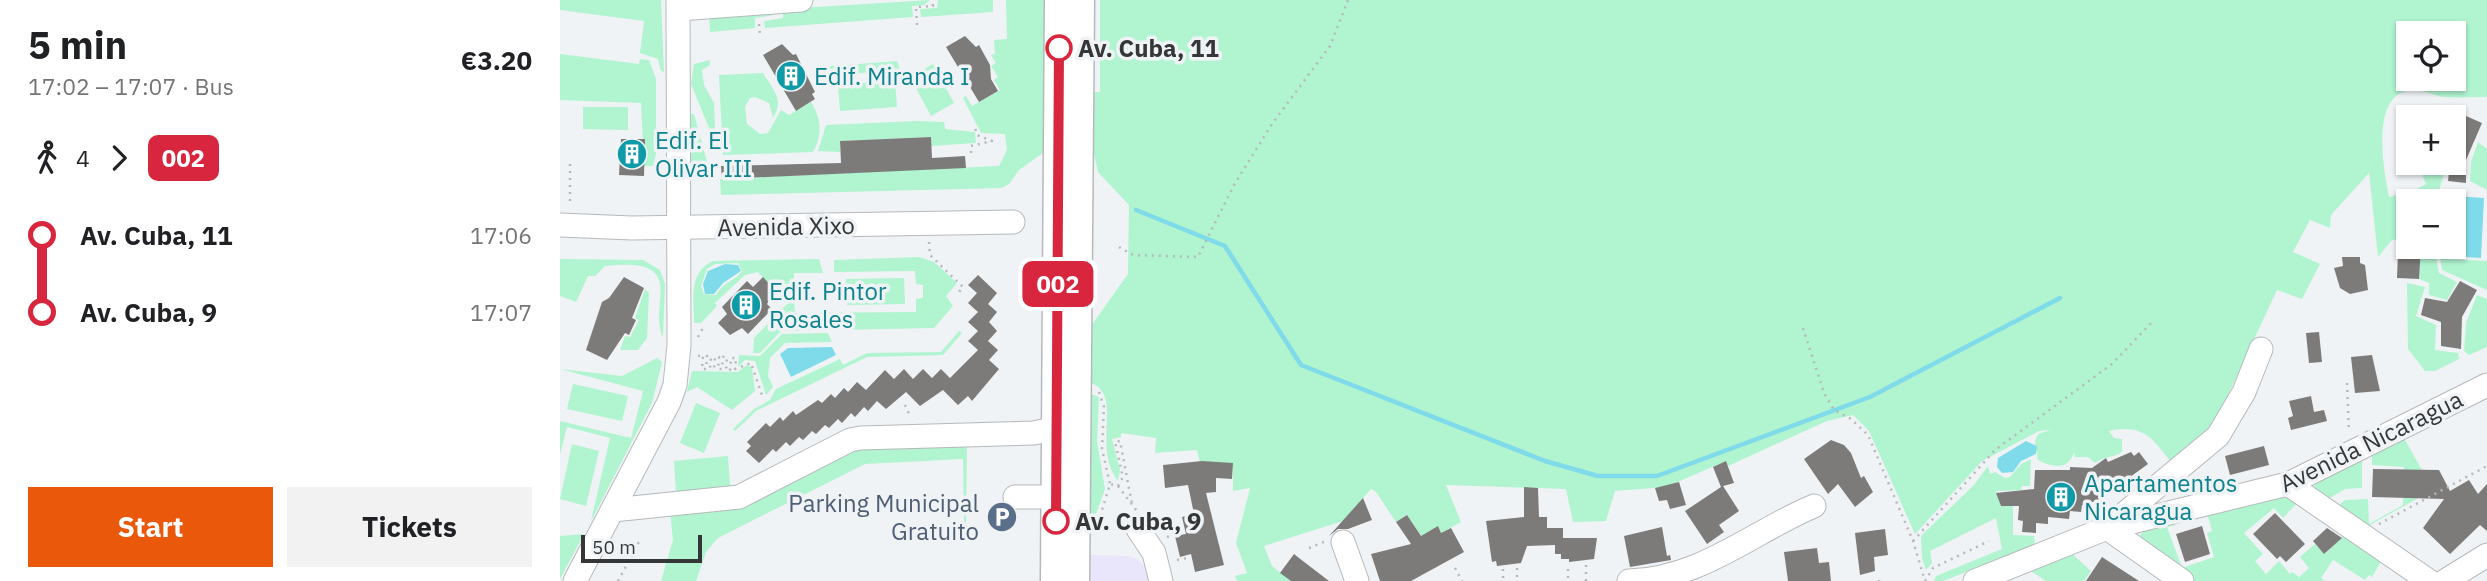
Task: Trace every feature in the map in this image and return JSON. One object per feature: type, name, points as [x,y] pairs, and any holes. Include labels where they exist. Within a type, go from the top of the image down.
[{"type":"main road","points":[[1059,0],[1062,416],[1075,581]]},
{"type":"main road","points":[[1055,581],[1057,461],[1062,416],[1080,0]]},
{"type":"street","points":[[575,581],[690,361],[678,228],[679,4],[801,0]]},
{"type":"street","name":"Avenida Xixo","points":[[565,226],[678,228],[1013,222]]},
{"type":"street","points":[[2182,581],[2108,528],[2218,436],[2244,392],[2261,349]]},
{"type":"street","name":"Avenida Nicaragua","points":[[1975,581],[2015,575],[2108,528],[2288,484],[2487,385]]},
{"type":"street","points":[[613,510],[739,497],[850,440],[1062,416]]},
{"type":"street","points":[[2288,484],[2429,581]]},
{"type":"street","points":[[1015,497],[1057,497]]},
{"type":"street","points":[[1629,581],[1649,580],[1710,562],[1787,517],[1814,506]]},
{"type":"street","points":[[1138,521],[1154,553],[1160,581]]},
{"type":"street","points":[[1343,542],[1357,581]]},
{"type":"street","points":[[2445,581],[2487,555]]},
{"type":"path","points":[[917,25],[916,8],[933,6],[932,0]]},
{"type":"path","points":[[1119,247],[1133,255],[1198,257],[1234,185],[1272,124],[1330,46],[1348,0]]},
{"type":"path","points":[[971,153],[971,146],[992,141],[977,135],[975,128]]},
{"type":"path","points":[[565,226],[570,164]]},
{"type":"path","points":[[929,224],[929,255],[963,287],[959,292]]},
{"type":"path","points":[[1913,541],[1995,450],[2112,364],[2154,320]]},
{"type":"path","points":[[1803,328],[1824,393],[1834,410],[1851,419],[1868,435],[1913,541],[1925,581]]},
{"type":"path","points":[[690,361],[698,355],[736,358]]},
{"type":"path","points":[[703,355],[702,369],[706,369],[707,356],[711,356],[710,369],[714,369],[715,357],[719,357],[718,369],[722,369],[723,357],[727,357],[726,370],[730,370],[731,358],[736,358]]},
{"type":"path","points":[[736,358],[736,369],[748,362],[755,367],[755,380],[764,398]]},
{"type":"path","points":[[2347,383],[2350,453]]},
{"type":"path","points":[[1062,416],[1097,390],[1102,396],[1102,449],[1110,484],[1097,534]]},
{"type":"path","points":[[1118,486],[1123,477],[1115,442],[1120,441],[1132,504],[1138,521]]},
{"type":"path","points":[[2362,535],[2487,466]]},
{"type":"path","points":[[1110,484],[1118,486],[1132,504]]},
{"type":"path","points":[[618,581],[640,540]]},
{"type":"path","points":[[1925,581],[1933,568],[1989,541]]},
{"type":"path","points":[[1586,565],[1586,581]]},
{"type":"path","points":[[1455,568],[1462,581]]},
{"type":"path","points":[[1517,568],[1517,581]]},
{"type":"path","points":[[1503,569],[1503,581]]},
{"type":"path","points":[[1568,569],[1568,581]]},
{"type":"shaded area","points":[[1089,555],[1128,556],[1137,559],[1148,569],[1152,581],[1089,581]]},
{"type":"green space","points":[[560,0],[661,0],[664,72],[661,71],[658,59],[640,53],[644,21],[560,10]]},
{"type":"green space","points":[[930,0],[924,5],[912,6],[913,17],[765,28],[764,21],[783,18],[783,9]]},
{"type":"green space","points":[[938,0],[993,0],[993,12],[921,17],[920,9],[937,8]]},
{"type":"green space","points":[[1006,0],[1043,0],[1044,3],[1047,150],[1019,170],[1009,184],[1002,188],[721,195],[720,179],[999,166],[1007,150],[1005,134],[981,133],[963,98],[966,96],[972,106],[1000,90],[994,80],[998,77],[991,66],[996,63],[991,55],[995,54],[994,40],[1007,39]]},
{"type":"green space","points":[[1100,0],[2487,0],[2487,97],[2443,97],[2423,91],[2466,91],[2466,21],[2396,21],[2396,91],[2408,91],[2398,95],[2389,105],[2382,136],[2389,197],[2396,195],[2396,240],[2392,240],[2378,257],[2369,173],[2331,215],[2330,228],[2310,220],[2293,252],[2320,264],[2302,299],[2277,290],[2214,425],[2170,461],[2145,434],[2120,429],[2109,431],[2114,438],[2122,439],[2122,452],[2119,454],[2095,463],[2088,457],[2075,457],[2074,452],[2064,465],[2049,465],[2038,460],[2035,441],[2038,434],[2051,430],[2039,431],[1982,461],[1915,534],[1869,431],[1853,415],[1827,421],[1728,466],[1726,461],[1666,487],[1615,491],[1606,521],[1573,522],[1566,489],[1446,485],[1461,522],[1441,533],[1438,527],[1421,536],[1407,515],[1396,522],[1376,492],[1371,489],[1343,521],[1264,546],[1272,566],[1291,581],[1237,581],[1235,576],[1247,573],[1236,543],[1250,488],[1233,491],[1233,463],[1200,463],[1197,450],[1155,453],[1156,438],[1121,433],[1121,437],[1112,439],[1120,470],[1118,481],[1110,467],[1105,398],[1101,389],[1091,383],[1091,326],[1128,274],[1129,205],[1098,172],[1093,150],[1093,92],[1100,92]]},
{"type":"green space","points":[[774,9],[774,15],[755,18],[755,28],[710,32],[709,14]]},
{"type":"green space","points":[[560,54],[639,64],[640,59],[649,60],[656,79],[656,154],[653,166],[644,166],[641,103],[560,100]]},
{"type":"green space","points":[[710,60],[710,65],[702,70],[704,85],[714,103],[716,145],[691,84],[694,64]]},
{"type":"green space","points":[[897,61],[900,70],[821,76],[820,67]]},
{"type":"green space","points":[[933,64],[954,103],[931,116],[910,77]]},
{"type":"green space","points":[[763,73],[777,96],[778,106],[773,118],[769,103],[755,97],[750,98],[745,107],[747,124],[760,134],[768,133],[781,110],[789,115],[811,102],[820,127],[813,152],[723,155],[719,75]]},
{"type":"green space","points":[[895,80],[897,107],[840,111],[838,85]]},
{"type":"green space","points":[[583,107],[628,107],[628,130],[583,129]]},
{"type":"green space","points":[[691,114],[694,114],[707,162],[712,168],[691,170]]},
{"type":"green space","points":[[944,122],[945,129],[975,132],[976,143],[931,146],[930,137],[840,141],[840,152],[818,151],[826,125]]},
{"type":"green space","points":[[2478,142],[2487,149],[2487,190],[2470,181],[2471,162]]},
{"type":"green space","points":[[2422,175],[2444,175],[2439,189],[2417,189],[2426,184]]},
{"type":"green space","points":[[919,257],[934,262],[957,283],[946,296],[953,306],[934,328],[781,331],[760,353],[753,353],[754,338],[794,297],[795,313],[916,312],[916,299],[923,298],[923,285],[916,284],[915,271],[834,272],[834,260]]},
{"type":"green space","points":[[560,259],[643,260],[660,270],[665,284],[663,337],[660,324],[660,285],[657,275],[648,268],[631,265],[605,266],[595,276],[588,276],[576,302],[560,296]]},
{"type":"green space","points":[[819,259],[823,273],[794,273],[794,289],[782,299],[758,272],[745,275],[715,303],[717,306],[701,323],[694,323],[693,296],[696,279],[699,272],[713,261]],"holes":[[[738,263],[742,271],[716,295],[704,294],[701,286],[707,269],[715,264]]]},
{"type":"green space","points":[[2420,259],[2436,259],[2439,273],[2457,282],[2447,300],[2429,295],[2429,283],[2419,279]]},
{"type":"green space","points":[[2440,259],[2487,261],[2487,290],[2442,270]]},
{"type":"green space","points":[[904,278],[905,304],[847,305],[846,279]]},
{"type":"green space","points":[[2407,283],[2425,287],[2416,316],[2436,325],[2435,350],[2458,353],[2459,359],[2435,371],[2425,371],[2408,349]]},
{"type":"green space","points":[[645,289],[649,293],[647,338],[638,350],[620,350],[625,336],[630,337],[639,320],[635,318]]},
{"type":"green space","points":[[2477,295],[2487,299],[2487,347],[2469,355],[2464,351],[2466,323]]},
{"type":"green space","points":[[959,331],[962,333],[943,355],[867,357],[756,411],[735,431],[733,429],[754,409],[770,400],[776,389],[840,359],[843,365],[867,353],[941,352]]},
{"type":"green space","points":[[828,333],[832,342],[785,343],[770,358],[768,376],[773,387],[766,395],[755,361],[745,360],[738,367],[739,355],[760,356],[782,334]]},
{"type":"green space","points":[[657,358],[662,362],[652,403],[591,521],[610,438],[567,427],[560,454],[560,421],[631,438],[643,391],[560,369],[622,376]]},
{"type":"green space","points":[[747,365],[752,367],[755,391],[732,410],[697,387],[687,392],[692,371],[738,372]]},
{"type":"green space","points":[[573,384],[628,396],[622,421],[567,409]]},
{"type":"green space","points":[[1091,394],[1099,397],[1097,441],[1105,489],[1093,522],[1090,545]]},
{"type":"green space","points":[[696,403],[720,413],[704,453],[680,443]]},
{"type":"green space","points":[[2404,438],[2433,490],[2368,526],[2338,506],[2345,500],[2368,499],[2369,524],[2403,505],[2404,467],[2372,465],[2372,454]]},
{"type":"green space","points":[[967,442],[966,524],[963,459],[865,464],[718,538],[706,552],[696,581],[661,581],[673,540],[670,512],[858,447]]},
{"type":"green space","points":[[572,444],[599,451],[586,506],[560,499]]},
{"type":"green space","points":[[728,456],[730,486],[676,492],[674,461]]},
{"type":"green space","points":[[2031,459],[2030,486],[2022,486],[2021,490],[1996,491],[2001,506],[2013,506],[2013,535],[2034,536],[2035,545],[1943,581],[1934,581],[1936,576],[2002,549],[1996,518],[1930,551],[1932,563],[1926,570],[1922,558],[1921,536],[1974,485],[1988,466],[1990,474],[1995,472],[2005,478],[2010,477],[2021,464]]},
{"type":"green space","points":[[2362,459],[2362,488],[2345,489],[2328,499],[2314,489],[2315,482]]},
{"type":"green space","points":[[2283,497],[2298,502],[2283,518],[2274,508],[2244,533],[2263,554],[2255,561],[2266,574],[2279,561],[2290,574],[2292,572],[2299,577],[2309,568],[2300,557],[2315,544],[2325,554],[2346,533],[2383,558],[2372,577],[2369,575],[2365,580],[2333,560],[2321,578],[2325,581],[2192,581],[2138,537],[2146,529],[2174,522],[2175,525],[2167,527],[2182,568],[2214,557],[2207,533],[2212,531],[2208,516],[2181,523],[2181,520]]},
{"type":"green space","points":[[584,534],[560,579],[560,536]]},
{"type":"green space","points":[[2070,552],[2091,571],[2084,581],[2046,581],[2028,569]]},
{"type":"water","points":[[2466,197],[2484,198],[2481,258],[2466,257]]},
{"type":"water","points":[[725,264],[738,265],[741,271],[723,283],[714,294],[705,294],[703,284],[708,271]]},
{"type":"water","points":[[832,347],[836,355],[791,377],[780,354],[788,348]]},
{"type":"water","points":[[2026,441],[2037,446],[2036,454],[2021,461],[2013,472],[2002,473],[1997,467],[1998,458]]},
{"type":"building","points":[[965,36],[976,47],[979,45],[990,65],[991,79],[998,91],[979,102],[946,47]]},
{"type":"building","name":"Edif. Miranda I","points":[[782,44],[793,55],[796,54],[815,92],[812,94],[815,99],[796,111],[763,55]]},
{"type":"building","points":[[2466,116],[2482,123],[2466,160]]},
{"type":"building","points":[[931,137],[932,158],[965,156],[966,168],[722,179],[721,166],[841,163],[840,141]]},
{"type":"building","name":"Edif. El Olivar III","points":[[621,139],[645,139],[644,176],[619,175]]},
{"type":"building","points":[[2449,175],[2466,175],[2466,183],[2448,181]]},
{"type":"building","points":[[2342,257],[2360,257],[2360,263],[2365,265],[2368,290],[2350,294],[2340,288],[2334,268],[2343,266]]},
{"type":"building","points":[[2398,259],[2420,259],[2419,279],[2397,278]]},
{"type":"building","points":[[978,275],[997,293],[988,304],[997,312],[989,322],[997,331],[988,341],[998,350],[989,360],[999,369],[972,401],[968,396],[958,405],[943,390],[920,406],[906,392],[886,409],[877,401],[868,411],[864,407],[855,417],[851,413],[842,423],[838,419],[829,428],[825,425],[816,434],[812,431],[803,440],[799,437],[790,446],[786,442],[776,452],[773,449],[759,463],[746,451],[751,446],[747,442],[766,423],[770,427],[780,417],[783,421],[793,411],[796,415],[818,400],[822,403],[831,394],[835,398],[844,388],[848,392],[857,382],[866,390],[885,370],[894,379],[904,369],[913,379],[923,369],[932,378],[941,369],[950,378],[978,350],[968,341],[978,331],[968,322],[978,312],[968,303],[977,293],[968,285]]},
{"type":"building","points":[[624,277],[644,288],[632,318],[636,320],[629,335],[625,333],[607,360],[586,350],[602,302],[609,298]]},
{"type":"building","name":"Edif. Pintor Rosales","points":[[763,277],[775,290],[767,304],[772,309],[748,334],[742,328],[730,335],[718,323],[727,314],[722,307],[747,281],[753,287]]},
{"type":"building","points":[[2460,281],[2477,290],[2462,317],[2461,349],[2441,346],[2441,322],[2421,315],[2425,298],[2447,302]]},
{"type":"building","points":[[2319,332],[2322,362],[2309,363],[2306,333]]},
{"type":"building","points":[[2372,355],[2380,391],[2355,393],[2351,357]]},
{"type":"building","points":[[2311,396],[2314,412],[2324,410],[2327,421],[2291,430],[2288,418],[2293,416],[2289,401]]},
{"type":"building","points":[[1831,440],[1844,445],[1851,453],[1861,478],[1864,476],[1873,492],[1855,507],[1838,484],[1828,494],[1804,459]]},
{"type":"building","points":[[2264,446],[2269,465],[2230,475],[2225,456]]},
{"type":"building","name":"Apartamentos Nicaragua","points":[[2131,452],[2134,456],[2139,452],[2148,464],[2096,502],[2082,505],[2081,512],[2070,511],[2069,519],[2048,517],[2048,524],[2036,523],[2036,533],[2022,532],[2023,521],[2018,520],[2019,506],[2001,506],[1996,493],[2034,489],[2035,470],[2092,468],[2106,458],[2108,462]]},
{"type":"building","points":[[1202,461],[1233,463],[1232,479],[1216,478],[1216,492],[1206,493],[1224,565],[1195,572],[1191,554],[1180,557],[1175,536],[1186,534],[1182,517],[1194,514],[1188,485],[1165,488],[1163,465]]},
{"type":"building","points":[[1726,461],[1734,483],[1723,486],[1739,511],[1719,525],[1724,532],[1707,544],[1685,511],[1721,487],[1713,467]]},
{"type":"building","points":[[2373,469],[2439,470],[2450,491],[2469,480],[2478,494],[2487,484],[2487,531],[2480,525],[2450,554],[2423,528],[2444,499],[2372,497]]},
{"type":"building","points":[[1679,482],[1686,505],[1670,509],[1667,500],[1659,501],[1655,488]]},
{"type":"building","points":[[1524,487],[1538,488],[1539,517],[1547,517],[1547,528],[1563,528],[1563,538],[1597,538],[1594,559],[1569,562],[1569,559],[1561,559],[1561,554],[1555,554],[1555,545],[1527,546],[1521,563],[1497,566],[1496,561],[1492,562],[1486,521],[1524,517]]},
{"type":"building","points":[[1363,498],[1372,520],[1348,529],[1338,529],[1329,536]]},
{"type":"building","points":[[2275,513],[2305,544],[2286,562],[2280,556],[2277,559],[2253,534]]},
{"type":"building","points":[[1407,515],[1421,536],[1438,526],[1441,533],[1451,528],[1464,552],[1411,581],[1380,581],[1371,554],[1411,544],[1396,522]]},
{"type":"building","points":[[2202,526],[2210,554],[2185,562],[2176,534]]},
{"type":"building","points":[[1662,527],[1667,556],[1670,555],[1671,560],[1630,567],[1624,536]]},
{"type":"building","points":[[2327,528],[2342,538],[2324,554],[2313,541]]},
{"type":"building","points":[[1885,529],[1888,555],[1874,557],[1875,571],[1860,575],[1855,533]]},
{"type":"building","points":[[1817,548],[1819,563],[1829,562],[1831,581],[1788,581],[1784,552]]},
{"type":"building","points":[[1294,554],[1329,581],[1291,581],[1280,573]]},
{"type":"building","points":[[2102,557],[2139,581],[2086,581]]},
{"type":"waterway","points":[[1136,210],[1225,246],[1301,365],[1545,461],[1598,476],[1657,476],[1870,397],[2060,298]]},
{"type":"bus line","name":"002","points":[[1056,521],[1059,48]]},
{"type":"place","name":"Av. Cuba, 11","points":[[1059,48]]},
{"type":"place","name":"Edif. Miranda I","points":[[791,76]]},
{"type":"place","name":"Edif. El Olivar III","points":[[632,154]]},
{"type":"place","name":"Edif. Pintor Rosales","points":[[746,305]]},
{"type":"place","name":"Apartamentos Nicaragua","points":[[2061,497]]},
{"type":"place","name":"Parking Municipal Gratuito","points":[[1002,517]]},
{"type":"place","name":"Av. Cuba, 9","points":[[1056,521]]}]
